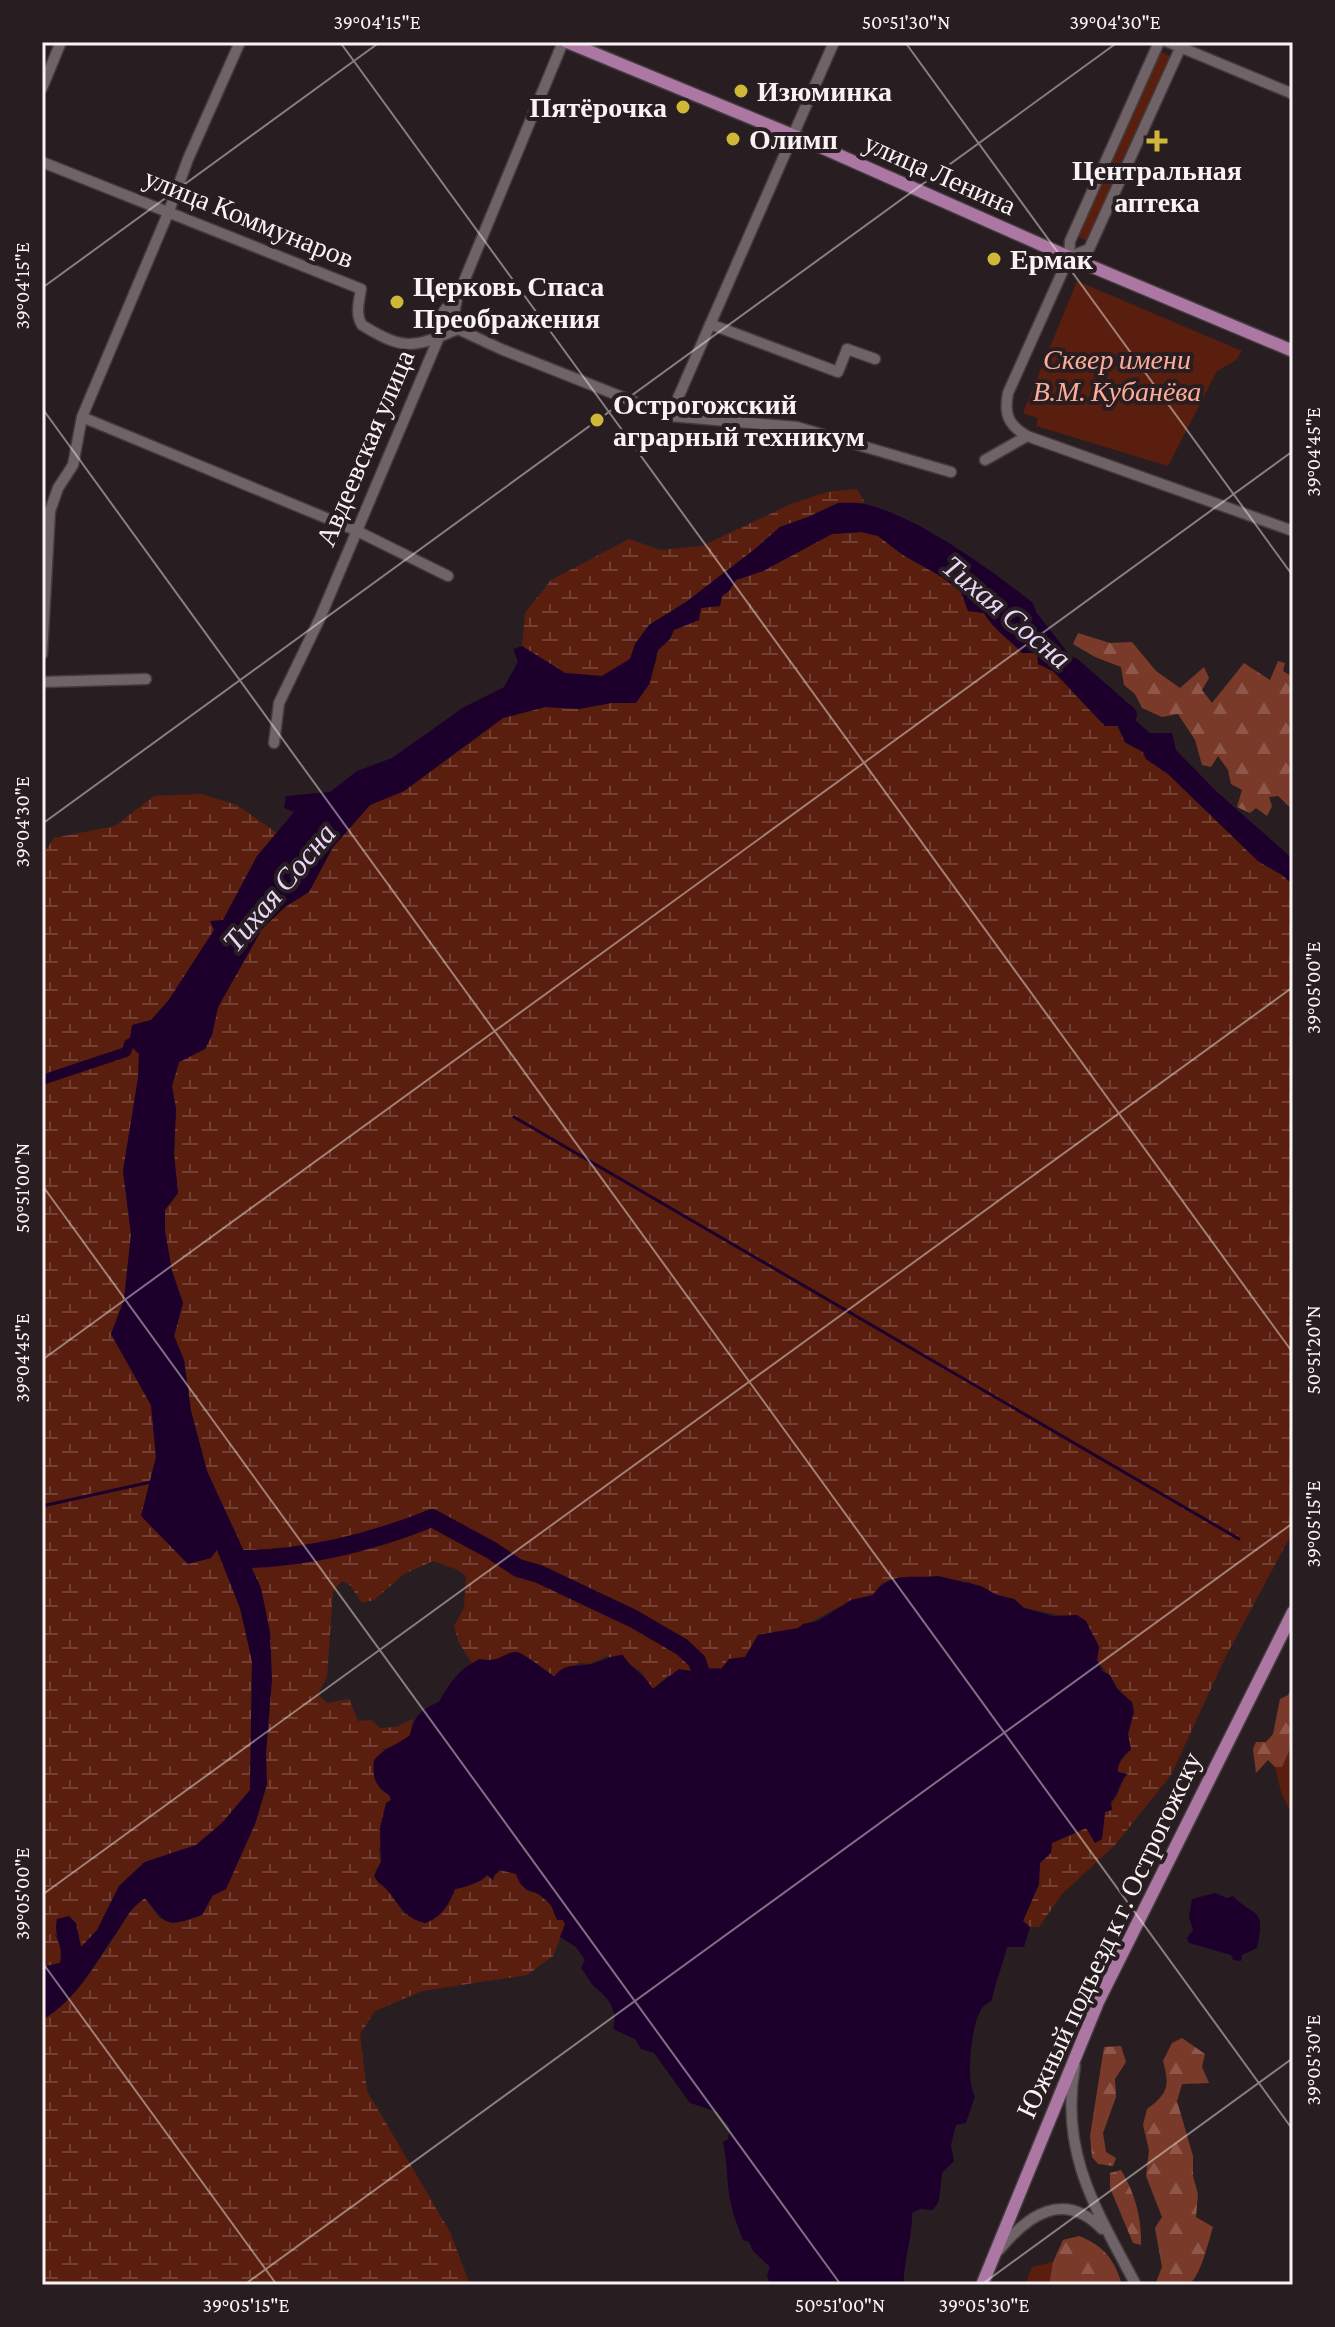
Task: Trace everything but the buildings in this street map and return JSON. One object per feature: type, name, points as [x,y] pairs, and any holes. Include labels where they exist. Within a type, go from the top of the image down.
[{"type":"main road","name":"улица Ленина","points":[[565,42],[794,135],[1069,257],[1293,351]]},
{"type":"main road","name":"Южный подъезд к г. Острогожску","points":[[982,2285],[1080,2040],[1159,1875],[1293,1612]]},
{"type":"street","points":[[42,88],[61,42]]},
{"type":"street","points":[[42,654],[50,511],[58,488],[73,465],[82,417],[188,159],[240,42]]},
{"type":"street","name":"Авдеевская улица","points":[[274,743],[279,703],[320,618],[439,337],[453,319],[457,298],[565,42]]},
{"type":"street","points":[[670,416],[834,42]]},
{"type":"street","points":[[1159,42],[1070,241],[1069,257],[1008,393],[1007,417],[1015,429],[1027,436],[1293,531]]},
{"type":"street","points":[[1168,42],[1182,45],[1293,94]]},
{"type":"street","points":[[1069,257],[1089,249],[1182,45]]},
{"type":"street","name":"улица Коммунаров","points":[[42,162],[361,289],[358,319],[362,325],[401,345],[414,346],[458,329],[670,416],[797,427],[951,472]]},
{"type":"street","points":[[710,324],[838,372],[847,349],[875,359]]},
{"type":"street","points":[[82,417],[355,530],[448,576]]},
{"type":"street","points":[[985,460],[1027,436]]},
{"type":"street","points":[[42,682],[146,679]]},
{"type":"street","points":[[1080,2040],[1070,2098],[1071,2132],[1083,2181],[1136,2285]]},
{"type":"street","points":[[993,2258],[1030,2218],[1052,2210],[1085,2216],[1112,2239]]},
{"type":"green space","points":[[1161,52],[1171,57],[1087,241],[1078,236]]},
{"type":"green space","name":"Сквер имени В.М. Кубанёва","points":[[1077,281],[1242,351],[1236,360],[1217,371],[1168,466],[1036,426],[1038,418],[1023,413]]},
{"type":"green space","points":[[857,489],[865,503],[838,503],[780,527],[686,602],[649,625],[635,644],[630,659],[602,676],[565,673],[522,646],[525,613],[551,580],[629,539],[660,550],[702,546],[791,504],[827,492]]},
{"type":"green space","points":[[861,532],[878,536],[903,555],[942,577],[961,592],[968,610],[984,613],[1022,652],[1038,653],[1038,664],[1053,671],[1105,726],[1117,726],[1125,743],[1143,752],[1146,759],[1168,774],[1258,861],[1293,885],[1293,1531],[1226,1656],[1171,1775],[1115,1845],[1062,1894],[1039,1927],[1030,1927],[1023,1921],[1039,1884],[1039,1863],[1051,1853],[1052,1843],[1086,1828],[1102,1839],[1105,1812],[1117,1796],[1126,1774],[1118,1772],[1118,1765],[1131,1749],[1127,1700],[1097,1660],[1099,1647],[1095,1638],[1070,1617],[1024,1608],[1014,1599],[969,1582],[955,1582],[938,1576],[882,1583],[873,1595],[843,1605],[797,1629],[758,1635],[745,1657],[729,1659],[721,1669],[710,1668],[667,1676],[652,1690],[641,1671],[607,1656],[590,1664],[580,1663],[554,1677],[522,1654],[493,1661],[480,1659],[472,1663],[459,1643],[454,1626],[464,1608],[466,1576],[433,1561],[404,1574],[374,1600],[362,1603],[350,1585],[342,1581],[333,1591],[327,1677],[318,1694],[327,1703],[349,1699],[358,1721],[371,1720],[380,1728],[396,1727],[413,1719],[410,1735],[397,1745],[383,1749],[380,1789],[391,1800],[379,1850],[381,1862],[375,1871],[378,1883],[385,1887],[405,1915],[466,1884],[481,1881],[487,1875],[492,1880],[500,1870],[516,1874],[527,1891],[537,1893],[566,1924],[553,1956],[527,1975],[422,1991],[375,2011],[360,2034],[367,2091],[450,2232],[470,2285],[42,2285],[42,2020],[74,1993],[131,1911],[145,1898],[160,1919],[202,1915],[255,1824],[267,1784],[247,1559],[207,1471],[191,1411],[184,1360],[174,1336],[183,1303],[172,1271],[165,1231],[165,1209],[178,1193],[174,1154],[176,1109],[172,1086],[179,1062],[205,1049],[212,1035],[218,1007],[262,929],[285,907],[309,892],[333,847],[370,805],[404,791],[503,718],[546,707],[579,709],[611,703],[636,703],[656,662],[658,650],[670,639],[674,630],[729,591],[736,580],[763,571],[832,534]]},
{"type":"green space","points":[[1078,633],[1110,643],[1132,642],[1156,671],[1180,688],[1204,667],[1209,678],[1202,690],[1212,703],[1244,663],[1270,680],[1278,661],[1285,663],[1283,671],[1293,677],[1293,810],[1278,796],[1269,797],[1272,806],[1267,816],[1256,808],[1250,813],[1237,807],[1242,790],[1231,784],[1228,770],[1218,756],[1211,767],[1202,765],[1195,740],[1178,714],[1162,717],[1142,708],[1135,694],[1124,685],[1121,667],[1073,644]]},
{"type":"green space","points":[[201,794],[237,805],[277,833],[257,856],[223,920],[168,1001],[151,1020],[139,1054],[123,1171],[131,1234],[124,1300],[111,1334],[151,1405],[156,1457],[142,1516],[188,1564],[217,1549],[240,1608],[252,1661],[250,1790],[222,1823],[196,1845],[144,1862],[119,1886],[97,1930],[81,1948],[54,1933],[62,1950],[60,1963],[43,1967],[42,856],[54,838],[115,826],[154,796]]},
{"type":"green space","points":[[1293,1686],[1293,1743],[1282,1767],[1275,1767],[1268,1760],[1256,1773],[1253,1749],[1256,1742],[1266,1742],[1273,1734],[1280,1699],[1288,1695]]},
{"type":"green space","points":[[1293,1743],[1293,1818],[1281,1792],[1275,1767],[1282,1767]]},
{"type":"green space","points":[[1182,2038],[1205,2054],[1202,2067],[1209,2083],[1182,2084],[1177,2101],[1193,2156],[1193,2176],[1198,2194],[1196,2217],[1213,2227],[1200,2268],[1192,2282],[1179,2286],[1155,2285],[1162,2267],[1155,2228],[1162,2217],[1146,2176],[1149,2150],[1143,2125],[1147,2109],[1166,2089],[1163,2061],[1172,2043]]},
{"type":"green space","points":[[1121,2046],[1126,2062],[1115,2079],[1116,2097],[1103,2133],[1106,2152],[1116,2158],[1113,2166],[1098,2164],[1092,2157],[1090,2136],[1104,2047]]},
{"type":"green space","points":[[1121,2170],[1137,2206],[1141,2245],[1133,2243],[1110,2188],[1110,2173]]},
{"type":"green space","points":[[1079,2236],[1107,2254],[1122,2285],[1049,2285],[1053,2262],[1063,2240]]},
{"type":"green space","points":[[1053,2262],[1049,2285],[1025,2285],[1032,2267]]},
{"type":"water","points":[[838,503],[869,505],[911,521],[976,561],[1033,603],[1036,612],[1092,684],[1110,699],[1123,698],[1128,714],[1150,733],[1172,733],[1176,750],[1216,791],[1293,859],[1293,885],[1258,861],[1168,774],[1146,759],[1143,752],[1125,742],[1118,726],[1105,726],[1053,671],[1038,664],[1037,653],[1022,653],[984,613],[968,611],[961,592],[942,577],[903,555],[878,536],[861,532],[832,534],[763,571],[736,580],[722,596],[720,606],[701,608],[699,620],[674,630],[670,639],[658,650],[650,683],[636,703],[611,703],[579,709],[545,707],[503,718],[404,791],[370,805],[333,847],[309,892],[285,907],[262,929],[218,1007],[212,1035],[205,1049],[179,1062],[172,1086],[176,1109],[174,1154],[178,1193],[165,1210],[165,1231],[172,1271],[183,1303],[174,1336],[184,1360],[191,1411],[207,1471],[261,1588],[270,1632],[272,1679],[266,1754],[267,1784],[255,1824],[226,1889],[212,1896],[202,1915],[181,1922],[168,1922],[145,1898],[130,1912],[74,1993],[42,2020],[42,1967],[60,1963],[57,1919],[69,1916],[76,1923],[81,1947],[97,1930],[119,1886],[145,1862],[196,1845],[222,1823],[250,1790],[252,1661],[240,1608],[217,1550],[211,1558],[188,1564],[141,1516],[156,1457],[151,1405],[111,1334],[124,1300],[131,1234],[123,1171],[138,1078],[139,1054],[129,1044],[132,1025],[151,1020],[168,1001],[214,930],[210,921],[223,920],[257,856],[294,812],[284,808],[286,796],[330,792],[357,771],[392,758],[464,707],[504,687],[518,662],[513,649],[522,646],[565,673],[602,676],[630,659],[635,644],[649,625],[686,602],[780,527]]},
{"type":"water","points":[[938,1576],[981,1586],[997,1595],[1014,1599],[1024,1608],[1053,1616],[1077,1615],[1086,1621],[1099,1647],[1097,1660],[1102,1671],[1110,1675],[1117,1689],[1132,1702],[1134,1712],[1128,1734],[1131,1750],[1118,1769],[1118,1772],[1128,1774],[1111,1802],[1112,1810],[1105,1812],[1102,1839],[1095,1843],[1086,1828],[1052,1843],[1051,1853],[1040,1863],[1039,1884],[1023,1921],[1030,1927],[1024,1947],[1007,1947],[992,2000],[982,2008],[975,2026],[970,2078],[975,2096],[966,2123],[956,2125],[951,2145],[954,2161],[942,2173],[939,2201],[933,2210],[920,2209],[912,2213],[904,2285],[770,2285],[767,2275],[770,2267],[753,2251],[749,2242],[743,2240],[733,2212],[723,2142],[728,2139],[730,2128],[717,2112],[690,2103],[654,2053],[641,2049],[635,2039],[613,2029],[612,2006],[581,1968],[585,1960],[576,1947],[560,1937],[565,1924],[563,1920],[557,1920],[547,1901],[525,1888],[516,1874],[500,1870],[493,1876],[494,1880],[487,1875],[477,1882],[455,1889],[444,1909],[426,1923],[408,1915],[374,1876],[381,1862],[380,1828],[386,1803],[391,1800],[376,1780],[374,1760],[410,1735],[419,1714],[439,1702],[456,1677],[480,1659],[493,1660],[516,1652],[554,1676],[568,1667],[623,1655],[653,1689],[679,1669],[721,1669],[729,1659],[745,1657],[758,1635],[818,1621],[851,1600],[873,1595],[894,1579]]},
{"type":"water","points":[[1215,1893],[1227,1898],[1233,1896],[1257,1914],[1259,1919],[1257,1948],[1242,1955],[1241,1961],[1189,1943],[1187,1938],[1193,1930],[1189,1917],[1192,1899]]},
{"type":"waterway","name":"Тихая Сосна","points":[[1072,666],[1128,715]]},
{"type":"waterway","points":[[42,1080],[126,1052],[129,1044],[140,1038]]},
{"type":"waterway","points":[[514,1117],[1239,1539]]},
{"type":"waterway","points":[[42,1506],[151,1482]]},
{"type":"waterway","points":[[234,1559],[284,1557],[335,1548],[432,1518],[518,1568],[539,1574],[634,1619],[682,1647],[697,1661],[700,1670]]},
{"type":"place","name":"Изюминка","points":[[741,91]]},
{"type":"place","name":"Пятёрочка","points":[[683,107]]},
{"type":"place","name":"Олимп","points":[[733,139]]},
{"type":"place","name":"Центральная аптека","points":[[1157,141]]},
{"type":"place","name":"Ермак","points":[[994,259]]},
{"type":"place","name":"Церковь Спаса Преображения","points":[[397,302]]},
{"type":"place","name":"Острогожский аграрный техникум","points":[[597,420]]}]
